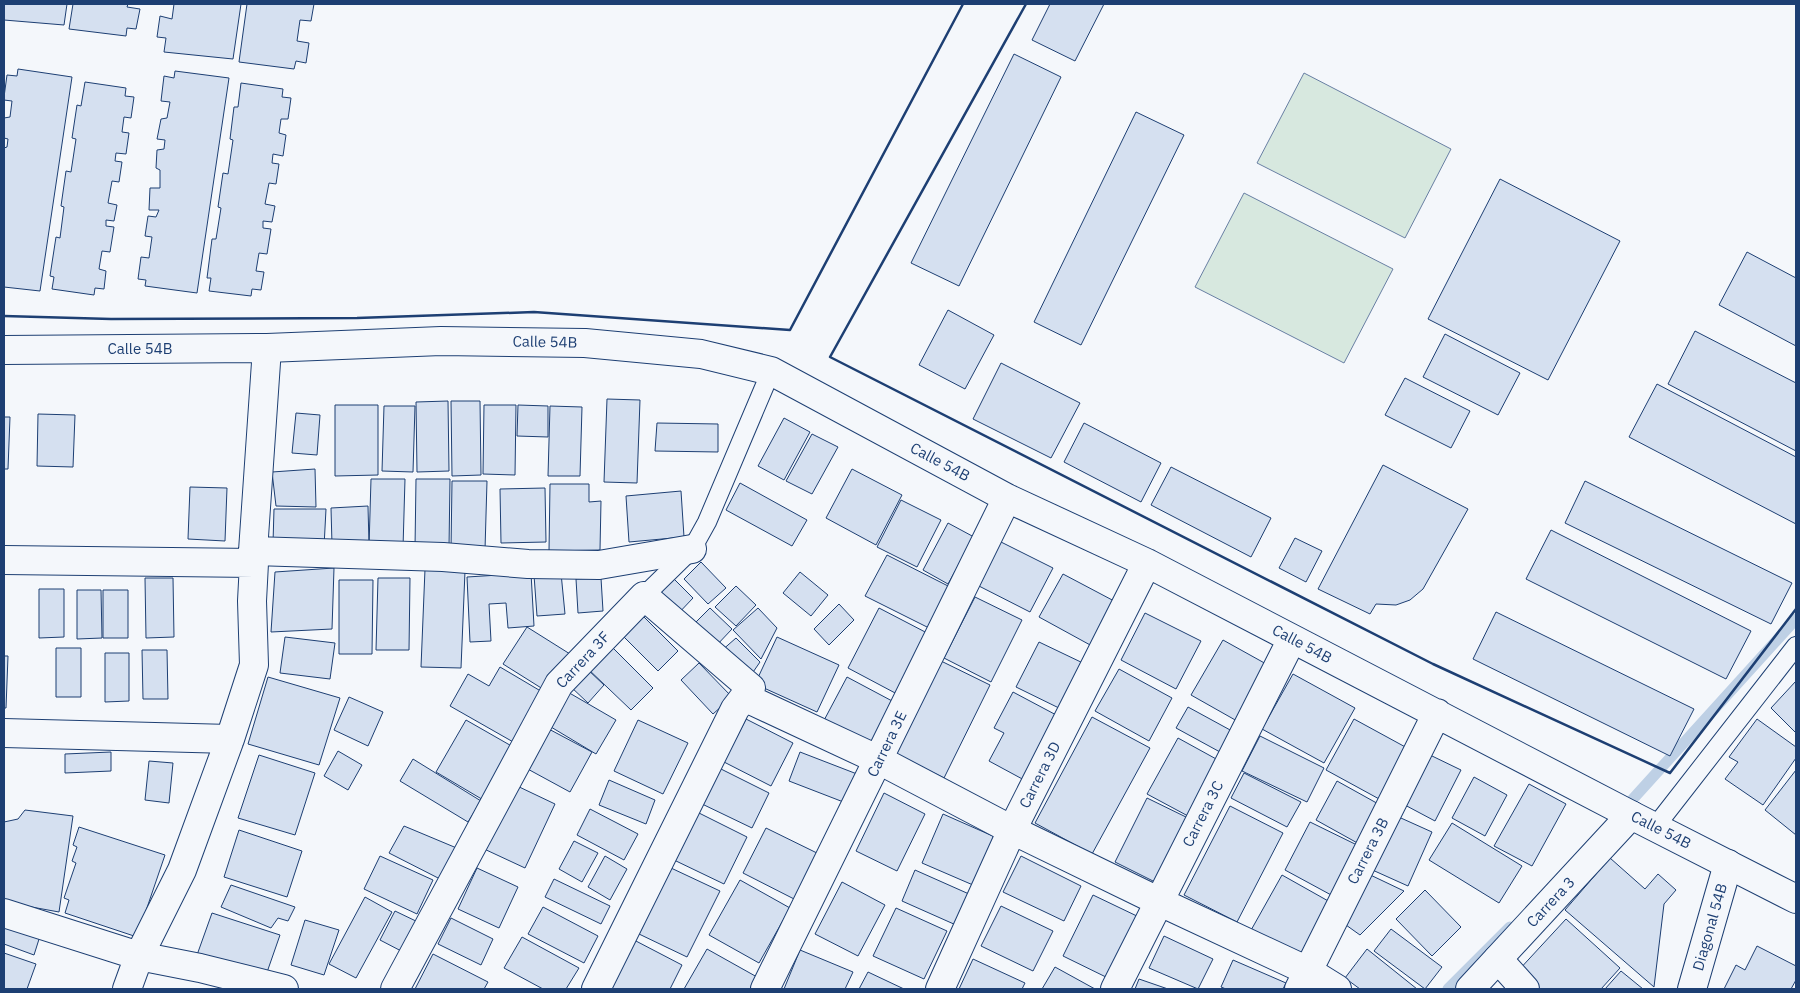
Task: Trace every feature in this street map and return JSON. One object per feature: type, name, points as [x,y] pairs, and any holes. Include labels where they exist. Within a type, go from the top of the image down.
[{"type":"street","name":"Calle 54B","points":[[4,350],[267,348],[441,341],[585,343],[701,354],[771,371],[1007,498],[1147,563],[1796,899]]},
{"type":"street","points":[[127,989],[139,956],[182,870],[230,739],[254,664],[252,601],[267,348]]},
{"type":"street","name":"Carrera 3E","points":[[765,989],[1007,498]]},
{"type":"street","points":[[4,560],[443,557],[528,564],[599,565],[692,549]]},
{"type":"street","name":"Carrera 3D","points":[[940,989],[1012,830],[1147,563]]},
{"type":"street","points":[[644,596],[748,693],[1012,830],[1158,901],[1303,980],[1337,989]]},
{"type":"street","name":"Carrera 3F","points":[[395,989],[559,684],[644,596]]},
{"type":"street","name":"Carrera 3C","points":[[1115,989],[1292,638]]},
{"type":"street","points":[[596,989],[735,709],[748,693]]},
{"type":"street","name":"Carrera 3B","points":[[1303,980],[1437,713]]},
{"type":"street","points":[[4,733],[230,739]]},
{"type":"street","name":"Carrera 3","points":[[1470,989],[1498,959],[1643,821]]},
{"type":"street","name":"Diagonal 54B","points":[[1692,989],[1728,864]]},
{"type":"street","points":[[4,913],[139,956],[200,968],[278,989]]},
{"type":"street","points":[[1498,959],[1525,989]]},
{"type":"lane","name":"Carrera 3F","points":[[644,596],[692,549],[707,522],[771,371]]},
{"type":"lane","name":"Carrera 3","points":[[1643,821],[1796,646]]},
{"type":"shaded area","points":[[1304,73],[1451,149],[1405,238],[1257,163]]},
{"type":"shaded area","points":[[1244,193],[1393,269],[1344,363],[1195,287]]},
{"type":"building","points":[[4,4],[67,4],[64,25],[4,20]]},
{"type":"building","points":[[73,4],[128,4],[127,7],[140,9],[136,29],[127,28],[126,36],[69,29]]},
{"type":"building","points":[[174,4],[241,4],[233,59],[164,52],[166,38],[157,37],[160,16],[172,19]]},
{"type":"building","points":[[247,4],[314,4],[311,21],[300,20],[297,41],[309,43],[306,63],[296,61],[294,69],[239,62]]},
{"type":"building","points":[[1050,4],[1104,4],[1075,61],[1032,40]]},
{"type":"building","points":[[1014,54],[1061,77],[959,286],[911,263]]},
{"type":"building","points":[[18,69],[72,77],[40,291],[4,287],[4,148],[7,147],[8,139],[4,138],[4,118],[10,117],[12,101],[4,100],[4,97],[7,75],[17,76]]},
{"type":"building","points":[[175,71],[229,78],[197,293],[145,286],[146,280],[138,279],[141,257],[149,258],[152,237],[145,236],[148,216],[156,217],[159,210],[149,210],[150,188],[160,188],[160,170],[156,168],[157,150],[164,149],[165,140],[157,139],[161,119],[167,118],[170,102],[161,101],[164,76],[174,78]]},
{"type":"building","points":[[85,82],[126,88],[125,96],[134,97],[131,118],[124,117],[122,132],[129,133],[126,154],[116,153],[115,161],[122,162],[119,182],[112,181],[108,203],[117,205],[114,221],[106,220],[106,226],[114,227],[110,252],[102,251],[99,269],[106,271],[104,289],[95,288],[94,295],[52,289],[54,277],[50,276],[56,237],[60,238],[64,207],[61,206],[66,171],[71,172],[76,139],[72,138],[77,105],[81,106]]},
{"type":"building","points":[[241,83],[283,89],[282,97],[291,98],[288,119],[281,119],[279,133],[286,135],[283,156],[273,154],[272,163],[279,164],[276,184],[269,183],[265,204],[275,206],[272,222],[263,221],[263,228],[271,229],[267,254],[259,253],[256,271],[264,272],[261,290],[252,289],[251,296],[209,291],[211,278],[207,278],[212,239],[216,239],[221,208],[218,207],[223,173],[228,174],[233,140],[230,139],[234,107],[238,107]]},
{"type":"building","points":[[1136,112],[1184,135],[1081,345],[1034,322]]},
{"type":"building","points":[[1500,179],[1620,241],[1548,380],[1428,319]]},
{"type":"building","points":[[1747,252],[1796,278],[1796,346],[1719,305]]},
{"type":"building","points":[[948,310],[994,335],[965,389],[919,365]]},
{"type":"building","points":[[1695,331],[1796,383],[1796,451],[1668,384]]},
{"type":"building","points":[[1445,334],[1520,373],[1498,415],[1423,377]]},
{"type":"building","points":[[1001,363],[1080,403],[1051,458],[973,419]]},
{"type":"building","points":[[1405,378],[1470,411],[1451,448],[1385,415]]},
{"type":"building","points":[[1657,384],[1796,457],[1796,524],[1629,437]]},
{"type":"building","points":[[607,399],[640,400],[637,483],[604,482]]},
{"type":"building","points":[[448,401],[449,471],[417,472],[416,402]]},
{"type":"building","points":[[451,401],[480,401],[481,475],[452,476]]},
{"type":"building","points":[[335,405],[378,405],[378,475],[335,476]]},
{"type":"building","points":[[484,405],[516,405],[515,475],[483,474]]},
{"type":"building","points":[[518,405],[548,406],[548,437],[517,436]]},
{"type":"building","points":[[384,406],[415,406],[413,472],[382,471]]},
{"type":"building","points":[[550,406],[582,407],[580,476],[548,476]]},
{"type":"building","points":[[296,413],[320,415],[317,455],[292,453]]},
{"type":"building","points":[[38,414],[75,415],[73,467],[37,466]]},
{"type":"building","points":[[4,417],[10,417],[8,469],[4,469]]},
{"type":"building","points":[[784,418],[810,432],[784,480],[758,466]]},
{"type":"building","points":[[657,423],[718,424],[718,452],[655,451]]},
{"type":"building","points":[[1084,423],[1161,463],[1141,502],[1064,462]]},
{"type":"building","points":[[812,434],[838,447],[812,494],[786,481]]},
{"type":"building","points":[[1383,465],[1468,509],[1423,589],[1410,600],[1396,605],[1376,604],[1370,614],[1318,589]]},
{"type":"building","points":[[1171,467],[1271,518],[1251,557],[1151,505]]},
{"type":"building","points":[[315,469],[316,507],[276,506],[272,472]]},
{"type":"building","points":[[852,469],[902,495],[876,545],[826,518]]},
{"type":"building","points":[[371,479],[405,479],[403,548],[369,547]]},
{"type":"building","points":[[416,479],[450,479],[449,548],[415,548]]},
{"type":"building","points":[[452,481],[487,481],[485,550],[451,550]]},
{"type":"building","points":[[1585,481],[1792,583],[1771,624],[1565,523]]},
{"type":"building","points":[[740,483],[807,520],[792,546],[726,510]]},
{"type":"building","points":[[550,484],[589,484],[589,502],[601,501],[600,550],[549,551]]},
{"type":"building","points":[[190,487],[227,488],[225,541],[188,539]]},
{"type":"building","points":[[545,488],[546,542],[501,543],[500,489]]},
{"type":"building","points":[[681,491],[684,537],[629,542],[626,496]]},
{"type":"building","points":[[901,500],[941,520],[917,567],[877,547]]},
{"type":"building","points":[[368,506],[369,544],[332,545],[331,508]]},
{"type":"building","points":[[274,509],[326,509],[324,547],[273,543]]},
{"type":"building","points":[[948,523],[974,537],[948,584],[923,570]]},
{"type":"building","points":[[1551,530],[1751,631],[1726,679],[1526,579]]},
{"type":"building","points":[[1295,538],[1322,551],[1306,582],[1279,568]]},
{"type":"building","points":[[997,540],[1053,568],[1030,612],[975,584]]},
{"type":"building","points":[[887,555],[950,587],[929,628],[865,596]]},
{"type":"building","points":[[701,562],[726,588],[708,604],[684,579]]},
{"type":"building","points":[[334,568],[332,629],[271,632],[275,572]]},
{"type":"building","points":[[425,569],[465,571],[461,668],[421,667]]},
{"type":"building","points":[[800,572],[828,595],[811,616],[783,593]]},
{"type":"building","points":[[531,573],[534,626],[508,628],[506,603],[489,604],[491,641],[470,642],[467,577]]},
{"type":"building","points":[[561,573],[565,614],[537,616],[534,575]]},
{"type":"building","points":[[1063,574],[1116,602],[1092,646],[1039,617]]},
{"type":"building","points":[[671,576],[693,598],[675,617],[653,595]]},
{"type":"building","points":[[145,578],[173,578],[174,637],[146,638]]},
{"type":"building","points":[[378,578],[410,578],[409,650],[376,650]]},
{"type":"building","points":[[601,578],[603,611],[578,613],[576,579]]},
{"type":"building","points":[[339,580],[373,580],[372,654],[339,654]]},
{"type":"building","points":[[736,586],[756,605],[736,626],[715,607]]},
{"type":"building","points":[[39,589],[64,589],[64,637],[39,638]]},
{"type":"building","points":[[77,590],[101,590],[102,638],[77,639]]},
{"type":"building","points":[[103,590],[128,590],[128,638],[103,638]]},
{"type":"building","points":[[975,597],[1022,620],[991,682],[944,658]]},
{"type":"building","points":[[839,604],[854,620],[829,645],[814,629]]},
{"type":"building","points":[[710,608],[732,629],[715,647],[692,626]]},
{"type":"building","points":[[758,608],[777,628],[761,659],[733,630]]},
{"type":"building","points":[[879,608],[929,634],[897,694],[848,668]]},
{"type":"building","points":[[1496,612],[1694,709],[1670,756],[1473,659]]},
{"type":"building","points":[[1145,613],[1201,641],[1176,689],[1121,660]]},
{"type":"building","points":[[643,616],[678,651],[658,671],[623,636]]},
{"type":"building","points":[[527,627],[570,654],[546,691],[503,664]]},
{"type":"building","points":[[285,637],[335,643],[330,679],[280,673]]},
{"type":"building","points":[[777,637],[839,665],[817,712],[755,684]]},
{"type":"building","points":[[736,638],[760,662],[749,678],[720,652]]},
{"type":"building","points":[[1223,640],[1268,665],[1237,721],[1191,695]]},
{"type":"building","points":[[1039,642],[1085,664],[1063,710],[1016,687]]},
{"type":"building","points":[[608,643],[653,688],[631,710],[586,667]]},
{"type":"building","points":[[56,648],[81,648],[81,697],[56,697]]},
{"type":"building","points":[[142,650],[167,650],[168,699],[143,699]]},
{"type":"building","points":[[105,653],[129,653],[129,701],[105,702]]},
{"type":"building","points":[[4,656],[8,656],[6,708],[4,708]]},
{"type":"building","points":[[941,661],[990,685],[944,778],[895,754]]},
{"type":"building","points":[[699,663],[732,697],[713,714],[681,680]]},
{"type":"building","points":[[500,667],[544,693],[515,743],[450,706],[468,674],[489,686]]},
{"type":"building","points":[[586,668],[604,685],[588,703],[570,686]]},
{"type":"building","points":[[1119,669],[1172,698],[1149,741],[1095,711]]},
{"type":"building","points":[[1293,674],[1355,708],[1324,763],[1262,729]]},
{"type":"building","points":[[268,677],[340,698],[319,765],[248,744]]},
{"type":"building","points":[[847,677],[894,702],[868,750],[821,726]]},
{"type":"building","points":[[1796,681],[1796,733],[1771,708]]},
{"type":"building","points":[[566,691],[616,720],[596,754],[546,724]]},
{"type":"building","points":[[1013,692],[1060,717],[1026,781],[989,761],[1004,733],[994,728]]},
{"type":"building","points":[[349,697],[383,712],[368,746],[334,730]]},
{"type":"building","points":[[1188,707],[1232,731],[1220,752],[1176,728]]},
{"type":"building","points":[[1092,717],[1150,748],[1092,854],[1035,823]]},
{"type":"building","points":[[746,719],[793,743],[771,786],[724,762]]},
{"type":"building","points":[[1354,719],[1409,749],[1381,800],[1326,770]]},
{"type":"building","points":[[1757,719],[1796,747],[1796,758],[1763,805],[1725,779],[1738,762],[1729,757]]},
{"type":"building","points":[[466,720],[515,748],[485,801],[436,772]]},
{"type":"building","points":[[638,720],[688,743],[663,794],[614,771]]},
{"type":"building","points":[[545,727],[592,752],[570,792],[524,767]]},
{"type":"building","points":[[1260,736],[1324,768],[1307,802],[1242,771]]},
{"type":"building","points":[[1178,738],[1218,760],[1188,816],[1147,794]]},
{"type":"building","points":[[338,751],[362,765],[348,790],[324,776]]},
{"type":"building","points":[[111,752],[111,771],[65,773],[65,754]]},
{"type":"building","points":[[800,752],[857,774],[846,803],[789,781]]},
{"type":"building","points":[[259,755],[315,773],[295,835],[238,818]]},
{"type":"building","points":[[1430,755],[1461,770],[1435,821],[1403,804]]},
{"type":"building","points":[[413,759],[481,801],[468,822],[400,781]]},
{"type":"building","points":[[149,761],[173,763],[169,803],[145,800]]},
{"type":"building","points":[[717,767],[769,793],[752,828],[700,803]]},
{"type":"building","points":[[1796,770],[1796,835],[1765,810]]},
{"type":"building","points":[[1244,773],[1301,802],[1287,827],[1231,798]]},
{"type":"building","points":[[1474,777],[1507,795],[1485,836],[1452,818]]},
{"type":"building","points":[[609,780],[655,800],[646,824],[599,805]]},
{"type":"building","points":[[1337,781],[1382,806],[1361,845],[1316,820]]},
{"type":"building","points":[[513,784],[555,804],[525,868],[482,848]]},
{"type":"building","points":[[1529,784],[1566,804],[1532,866],[1494,846]]},
{"type":"building","points":[[884,793],[925,814],[897,871],[856,851]]},
{"type":"building","points":[[1147,798],[1188,818],[1155,882],[1115,862]]},
{"type":"building","points":[[1230,806],[1283,833],[1237,922],[1184,895]]},
{"type":"building","points":[[590,809],[638,834],[624,860],[577,835]]},
{"type":"building","points":[[25,810],[73,816],[59,912],[4,902],[4,822],[18,819]]},
{"type":"building","points":[[697,812],[747,837],[724,884],[674,860]]},
{"type":"building","points":[[943,814],[995,837],[973,885],[922,863]]},
{"type":"building","points":[[1392,814],[1432,832],[1408,886],[1368,868]]},
{"type":"building","points":[[1310,822],[1359,846],[1333,896],[1285,870]]},
{"type":"building","points":[[1452,823],[1522,866],[1499,903],[1429,860]]},
{"type":"building","points":[[404,826],[459,849],[444,881],[389,853]]},
{"type":"building","points":[[79,827],[165,855],[137,937],[65,913],[69,900],[64,898],[76,863],[72,861],[77,847],[73,845]]},
{"type":"building","points":[[766,828],[821,855],[798,901],[743,873]]},
{"type":"building","points":[[239,830],[302,851],[287,897],[224,877]]},
{"type":"building","points":[[574,841],[598,853],[582,882],[559,869]]},
{"type":"building","points":[[380,856],[433,880],[417,914],[364,889]]},
{"type":"building","points":[[605,856],[627,869],[610,900],[588,887]]},
{"type":"building","points":[[1021,856],[1081,886],[1064,921],[1003,892]]},
{"type":"building","points":[[1610,858],[1645,889],[1658,874],[1676,890],[1664,904],[1654,987],[1565,910]]},
{"type":"building","points":[[477,868],[518,887],[499,928],[458,909]]},
{"type":"building","points":[[671,868],[720,891],[687,957],[639,934]]},
{"type":"building","points":[[915,870],[969,894],[956,925],[902,901]]},
{"type":"building","points":[[1362,871],[1404,891],[1360,935],[1339,920]]},
{"type":"building","points":[[1282,875],[1330,902],[1298,959],[1250,932]]},
{"type":"building","points":[[554,879],[610,906],[601,924],[545,897]]},
{"type":"building","points":[[740,880],[790,908],[759,963],[709,935]]},
{"type":"building","points":[[842,882],[885,905],[858,956],[815,934]]},
{"type":"building","points":[[231,885],[295,907],[288,921],[278,918],[271,928],[221,907]]},
{"type":"building","points":[[1425,890],[1461,927],[1432,956],[1396,919]]},
{"type":"building","points":[[1093,895],[1141,918],[1110,979],[1063,956]]},
{"type":"building","points":[[365,897],[392,912],[356,978],[329,964]]},
{"type":"building","points":[[1001,906],[1053,931],[1033,971],[981,946]]},
{"type":"building","points":[[543,907],[598,936],[584,963],[528,934]]},
{"type":"building","points":[[896,908],[947,931],[924,979],[873,956]]},
{"type":"building","points":[[395,911],[420,923],[405,953],[380,940]]},
{"type":"building","points":[[212,913],[280,935],[265,978],[197,955]]},
{"type":"building","points":[[451,918],[493,939],[481,965],[438,944]]},
{"type":"building","points":[[1566,919],[1620,968],[1601,989],[1536,989],[1517,972]]},
{"type":"building","points":[[305,920],[339,930],[324,975],[291,965]]},
{"type":"building","points":[[4,923],[40,936],[34,955],[4,944]]},
{"type":"building","points":[[1391,929],[1442,967],[1425,989],[1374,951]]},
{"type":"building","points":[[1164,936],[1213,959],[1198,989],[1149,968]]},
{"type":"building","points":[[522,937],[579,968],[566,989],[543,989],[504,968]]},
{"type":"building","points":[[634,940],[682,965],[670,989],[607,989]]},
{"type":"building","points":[[1757,946],[1796,966],[1796,980],[1791,989],[1724,989],[1736,965],[1745,970]]},
{"type":"building","points":[[707,949],[757,977],[750,989],[684,989]]},
{"type":"building","points":[[1367,949],[1417,989],[1360,989],[1345,978]]},
{"type":"building","points":[[800,950],[853,972],[845,989],[784,989]]},
{"type":"building","points":[[4,953],[36,964],[27,989],[4,989]]},
{"type":"building","points":[[433,954],[488,982],[484,989],[415,989]]},
{"type":"building","points":[[973,959],[1025,983],[1022,989],[959,989]]},
{"type":"building","points":[[1233,960],[1286,983],[1283,989],[1226,989],[1221,987]]},
{"type":"building","points":[[1055,967],[1095,989],[1042,989]]},
{"type":"building","points":[[1621,971],[1643,989],[1605,989]]},
{"type":"building","points":[[868,972],[904,989],[859,989]]},
{"type":"building","points":[[1139,979],[1168,989],[1135,989]]},
{"type":"waterway","points":[[1622,811],[1796,619]]},
{"type":"waterway","points":[[1448,989],[1510,927]]},
{"type":"wall","points":[[4,316],[111,319],[357,318],[534,312],[790,330],[963,4]]},
{"type":"wall","points":[[1026,4],[830,357],[1433,664],[1670,773],[1796,609]]}]
